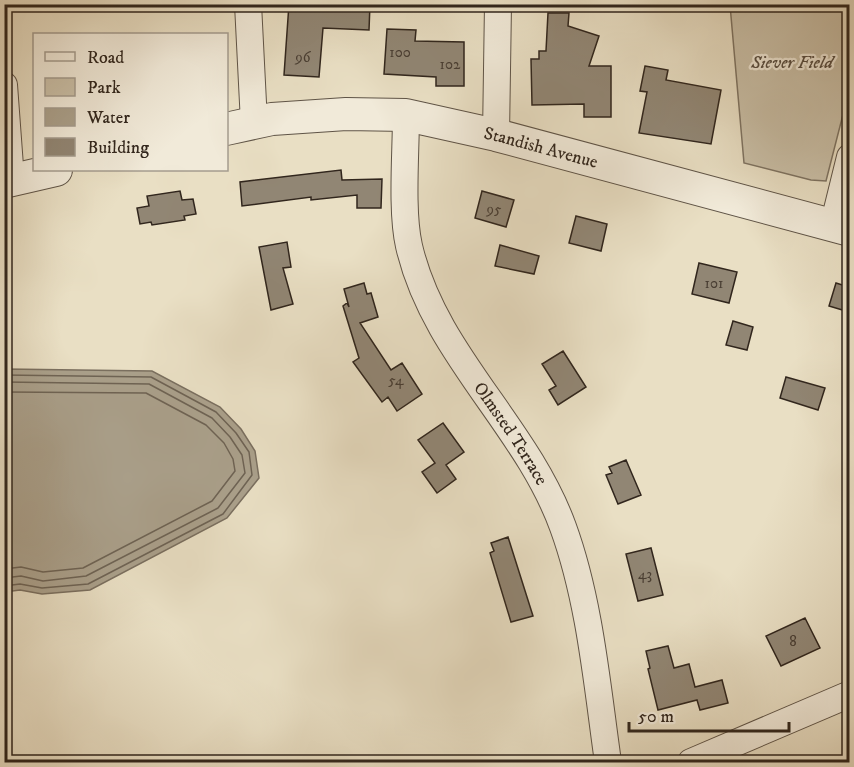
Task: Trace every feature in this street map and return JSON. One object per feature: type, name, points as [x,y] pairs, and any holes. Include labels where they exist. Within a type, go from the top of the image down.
[{"type":"street","points":[[240,126],[248,4]]},
{"type":"street","points":[[496,135],[498,4]]},
{"type":"street","points":[[4,85],[8,181],[52,171]]},
{"type":"street","name":"Standish Avenue","points":[[240,126],[272,119],[346,114],[406,115],[496,135],[841,228]]},
{"type":"street","name":"Olmsted Terrace","points":[[406,115],[409,245],[430,308],[461,361],[542,481],[563,527],[579,585],[608,762]]},
{"type":"street","points":[[841,228],[849,157]]},
{"type":"street","points":[[691,762],[849,694]]},
{"type":"green space","name":"Siever Field","points":[[730,5],[849,5],[849,91],[826,181],[811,180],[744,163]]},
{"type":"water","points":[[5,369],[152,371],[220,407],[241,429],[255,451],[259,478],[227,518],[90,590],[42,594],[20,590],[5,592]]},
{"type":"building","points":[[289,4],[370,4],[369,30],[323,28],[319,77],[284,75]]},
{"type":"building","points":[[548,13],[569,13],[568,26],[599,36],[589,66],[611,66],[611,117],[584,117],[584,104],[532,105],[531,59],[539,59],[539,51],[546,51]]},
{"type":"building","points":[[387,29],[416,30],[415,41],[464,42],[464,86],[436,86],[436,77],[384,74]]},
{"type":"building","points":[[645,66],[668,70],[666,80],[721,90],[711,144],[639,133],[647,92],[640,91]]},
{"type":"building","points":[[341,170],[342,180],[382,179],[381,208],[357,208],[357,195],[311,200],[311,197],[242,206],[240,182]]},
{"type":"building","points":[[180,191],[182,200],[193,199],[196,214],[184,216],[185,220],[152,225],[151,222],[140,224],[137,208],[149,206],[147,196]]},
{"type":"building","points":[[482,191],[514,200],[506,227],[475,218]]},
{"type":"building","points":[[576,216],[607,224],[601,251],[569,243]]},
{"type":"building","points":[[287,242],[291,267],[283,268],[293,304],[271,310],[259,247]]},
{"type":"building","points":[[500,245],[539,256],[534,274],[495,266]]},
{"type":"building","points":[[699,263],[737,272],[729,303],[692,294]]},
{"type":"building","points":[[364,283],[367,294],[371,293],[378,317],[360,323],[391,370],[402,363],[422,394],[397,411],[388,397],[382,402],[353,362],[359,358],[343,306],[347,303],[349,307],[344,289]]},
{"type":"building","points":[[836,283],[849,287],[849,312],[829,306]]},
{"type":"building","points":[[733,321],[753,327],[747,350],[726,345]]},
{"type":"building","points":[[563,351],[586,387],[558,405],[549,390],[556,386],[542,364]]},
{"type":"building","points":[[786,377],[825,388],[818,410],[780,398]]},
{"type":"building","points":[[443,423],[464,452],[446,465],[456,479],[437,493],[422,472],[435,463],[418,440]]},
{"type":"building","points":[[626,460],[641,495],[618,504],[606,475],[612,473],[609,467]]},
{"type":"building","points":[[508,537],[533,616],[511,622],[490,553],[494,551],[491,543]]},
{"type":"building","points":[[651,548],[663,595],[638,601],[626,554]]},
{"type":"building","points":[[805,618],[820,648],[781,666],[766,636]]},
{"type":"building","points":[[668,646],[674,668],[689,664],[695,687],[722,680],[728,703],[700,710],[697,700],[658,710],[646,651]]}]
